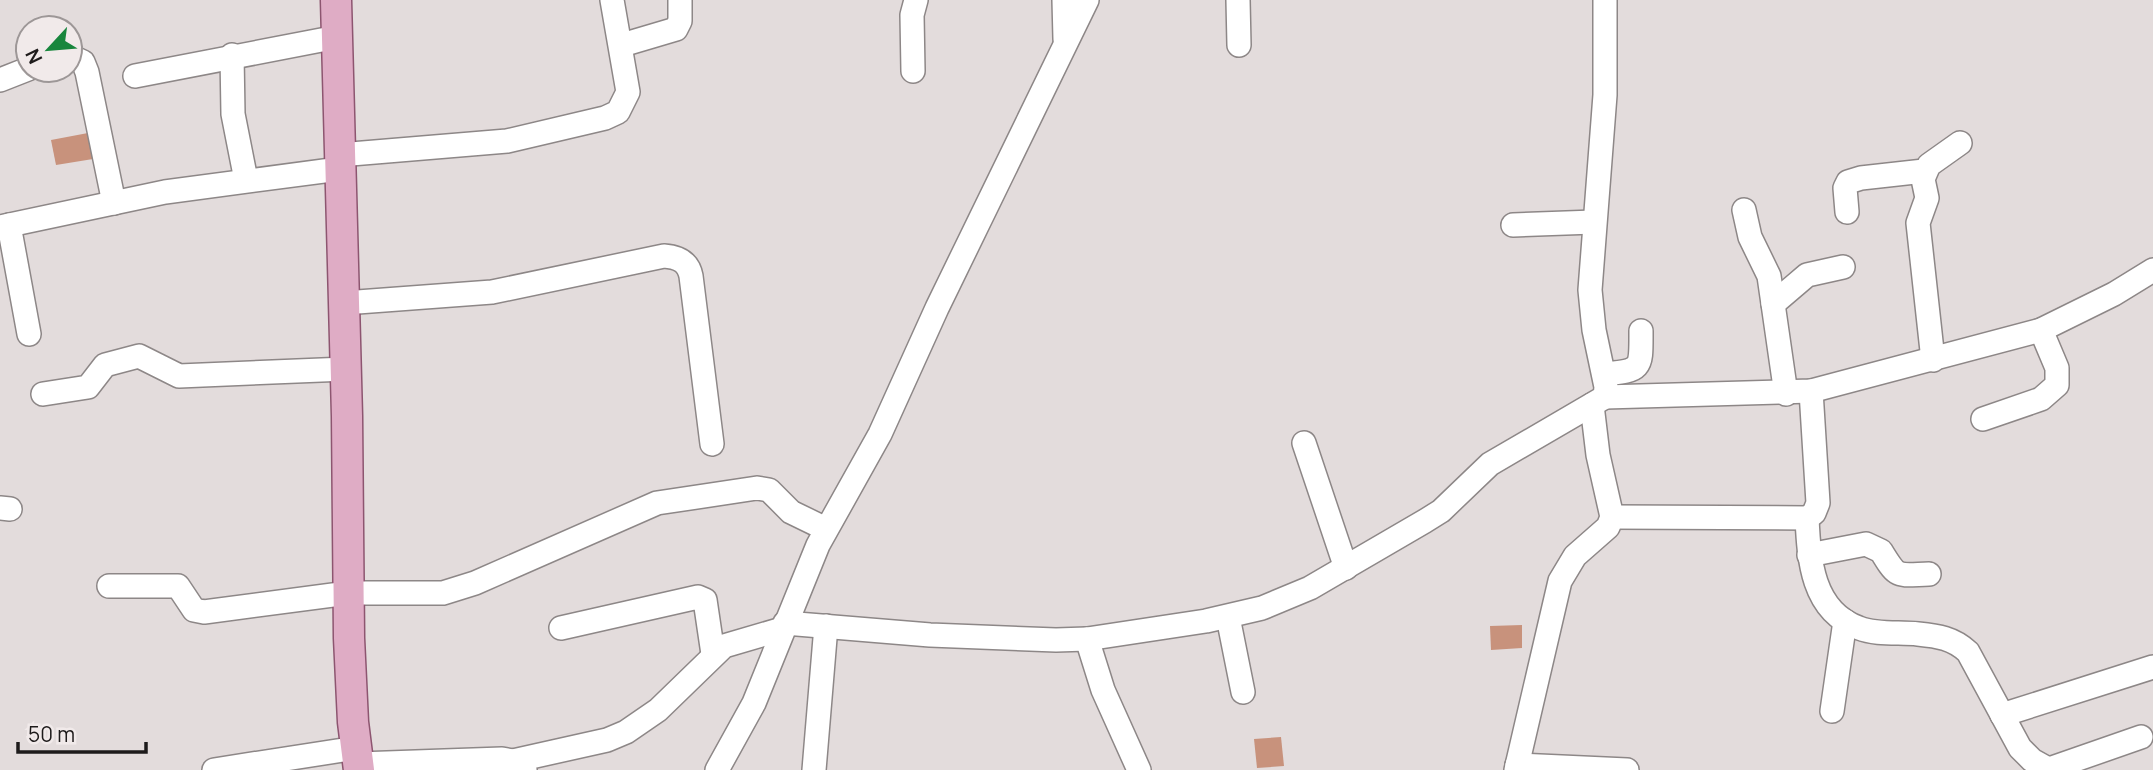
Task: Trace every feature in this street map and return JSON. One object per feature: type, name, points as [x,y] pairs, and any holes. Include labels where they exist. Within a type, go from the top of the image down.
[{"type":"main road","points":[[336,0],[346,369],[348,593],[358,761]]},
{"type":"street","points":[[29,334],[5,226],[339,162],[507,141],[605,118],[618,111],[628,92],[612,0]]},
{"type":"street","points":[[621,45],[676,29],[680,20],[680,0]]},
{"type":"street","points":[[913,71],[912,15],[916,0]]},
{"type":"street","points":[[1063,0],[1065,42]]},
{"type":"street","points":[[717,770],[754,704],[826,529],[880,434],[1087,0]]},
{"type":"street","points":[[1238,0],[1239,45]]},
{"type":"street","points":[[1605,0],[1605,95],[1594,222],[1591,308],[1604,374],[1598,401],[1598,455],[1612,517],[1608,527],[1575,556],[1560,581],[1516,768],[1627,770]]},
{"type":"street","points":[[135,76],[232,55],[337,37]]},
{"type":"street","points":[[232,55],[234,124],[246,180]]},
{"type":"street","points":[[84,64],[114,203]]},
{"type":"street","points":[[1847,212],[1845,188],[1848,182],[1924,171],[1960,143]]},
{"type":"street","points":[[1924,171],[1927,198],[1918,223],[1933,360]]},
{"type":"street","points":[[1744,210],[1750,237],[1769,276],[1786,394]]},
{"type":"street","points":[[1513,225],[1594,222]]},
{"type":"street","points":[[344,303],[492,292],[664,256],[676,257],[685,262],[691,276],[712,444]]},
{"type":"street","points":[[1773,304],[1807,275],[1843,267]]},
{"type":"street","points":[[214,770],[358,761],[487,758],[519,766],[626,732],[658,710],[713,654],[739,641],[784,626],[826,626],[930,635],[1087,639],[1228,617],[1283,600],[1346,568],[1441,511],[1490,464],[1508,452],[1598,401],[1811,391],[2041,330],[2153,270]]},
{"type":"street","points":[[1983,419],[2041,399],[2057,385],[2057,368],[2041,330]]},
{"type":"street","points":[[1604,374],[1625,372],[1638,367],[1641,361],[1641,331]]},
{"type":"street","points":[[43,394],[88,387],[105,365],[139,356],[179,376],[346,369]]},
{"type":"street","points":[[1612,517],[1807,518],[1814,513],[1818,503],[1811,391]]},
{"type":"street","points":[[1304,443],[1346,568]]},
{"type":"street","points":[[108,586],[178,586],[194,610],[204,612],[348,593],[422,596],[459,589],[641,508],[668,500],[732,491],[769,490],[791,512],[826,529]]},
{"type":"street","points":[[1807,518],[1812,578],[1819,592],[1845,621],[1873,631],[1938,636],[1960,644],[1968,652],[2026,755],[2049,770],[2141,737]]},
{"type":"street","points":[[1809,555],[1866,544],[1881,551],[1889,568],[1895,573],[1929,573]]},
{"type":"street","points":[[561,628],[698,597],[705,600],[708,608],[713,654]]},
{"type":"street","points":[[1228,617],[1243,692]]},
{"type":"street","points":[[1832,711],[1845,621]]},
{"type":"street","points":[[814,770],[826,626]]},
{"type":"street","points":[[1087,639],[1108,701],[1139,770]]},
{"type":"street","points":[[2002,715],[2153,667]]},
{"type":"building","points":[[88,133],[93,159],[56,165],[51,140]]},
{"type":"building","points":[[1522,625],[1522,648],[1491,650],[1490,626]]},
{"type":"building","points":[[1281,737],[1284,766],[1257,768],[1254,739]]}]
